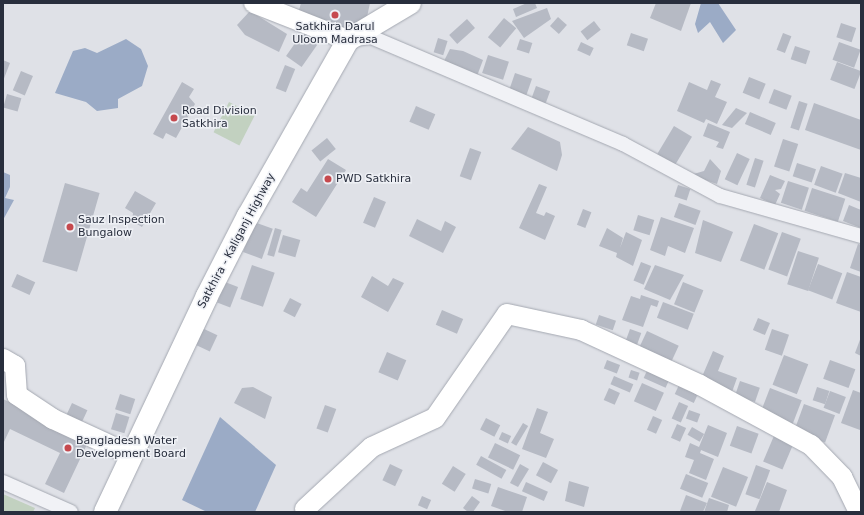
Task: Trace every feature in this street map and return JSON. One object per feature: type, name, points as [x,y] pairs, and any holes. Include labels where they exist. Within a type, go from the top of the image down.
[{"type":"highway","name":"Satkhira - Kaliganj Highway","points":[[105,512],[131,455],[248,216],[348,40],[410,3]]},
{"type":"street","points":[[254,3],[348,40],[371,37],[623,144],[720,196],[764,210],[861,236]]},
{"type":"street","points":[[304,510],[372,447],[435,418],[507,314],[581,330],[700,385],[811,444],[842,477],[859,512]]},
{"type":"street","points":[[3,358],[15,366],[17,395],[52,419],[131,455]]},
{"type":"street","points":[[3,482],[71,512]]},
{"type":"green space","points":[[229,102],[255,115],[239,145],[214,132]]},
{"type":"green space","points":[[3,494],[35,508],[33,512],[3,512]]},
{"type":"water","points":[[701,3],[718,3],[736,30],[723,43],[710,22],[698,33],[695,24]]},
{"type":"water","points":[[126,39],[141,49],[148,66],[142,86],[118,99],[118,108],[97,111],[86,102],[55,93],[73,51],[85,48],[97,53]]},
{"type":"water","points":[[3,172],[10,175],[10,187],[5,198],[14,200],[3,220]]},
{"type":"water","points":[[220,417],[276,465],[255,512],[207,512],[182,500]]},
{"type":"building","name":"Satkhira Darul Uloom Madrasa","points":[[301,3],[370,3],[367,17],[355,27],[343,28],[298,14]]},
{"type":"building","points":[[527,3],[535,3],[537,8],[516,17],[513,9]]},
{"type":"building","points":[[656,3],[691,3],[681,31],[650,18]]},
{"type":"building","points":[[547,8],[551,19],[524,38],[512,21]]},
{"type":"building","points":[[250,11],[287,34],[279,52],[245,35],[237,25]]},
{"type":"building","points":[[558,17],[567,25],[559,34],[550,26]]},
{"type":"building","points":[[504,18],[516,28],[500,47],[488,37]]},
{"type":"building","points":[[467,19],[475,28],[457,44],[449,35]]},
{"type":"building","points":[[594,21],[601,30],[587,40],[581,31]]},
{"type":"building","points":[[841,23],[856,28],[852,42],[836,37]]},
{"type":"building","points":[[305,29],[321,40],[302,67],[286,56]]},
{"type":"building","points":[[631,33],[648,39],[644,51],[627,45]]},
{"type":"building","points":[[783,33],[791,36],[785,53],[777,50]]},
{"type":"building","points":[[438,38],[448,41],[443,55],[434,52]]},
{"type":"building","points":[[520,39],[532,43],[529,53],[517,49]]},
{"type":"building","points":[[581,42],[594,48],[590,56],[577,50]]},
{"type":"building","points":[[839,42],[861,50],[854,68],[833,60]]},
{"type":"building","points":[[795,46],[810,51],[806,64],[791,59]]},
{"type":"building","points":[[450,49],[463,51],[483,60],[477,76],[444,61]]},
{"type":"building","points":[[488,55],[509,62],[503,80],[482,73]]},
{"type":"building","points":[[3,60],[10,63],[3,81]]},
{"type":"building","points":[[837,62],[861,71],[854,89],[830,80]]},
{"type":"building","points":[[285,65],[295,69],[286,92],[276,88]]},
{"type":"building","points":[[21,71],[33,76],[25,95],[13,90]]},
{"type":"building","points":[[515,73],[532,79],[526,97],[509,91]]},
{"type":"building","points":[[749,77],[766,84],[759,100],[743,93]]},
{"type":"building","points":[[711,80],[721,84],[715,97],[727,102],[717,124],[706,119],[704,123],[677,111],[689,82],[707,90]]},
{"type":"building","name":"Road Division Satkhira","points":[[182,82],[194,89],[189,97],[195,104],[176,138],[166,133],[163,139],[153,134]]},
{"type":"building","points":[[536,86],[550,91],[545,104],[531,99]]},
{"type":"building","points":[[774,89],[792,96],[786,110],[769,103]]},
{"type":"building","points":[[7,94],[21,98],[18,112],[3,107]]},
{"type":"building","points":[[799,101],[808,104],[799,130],[790,128]]},
{"type":"building","points":[[814,103],[861,120],[861,150],[805,130]]},
{"type":"building","points":[[416,106],[435,114],[429,130],[409,122]]},
{"type":"building","points":[[736,108],[747,113],[732,128],[722,125]]},
{"type":"building","points":[[750,112],[776,123],[771,135],[745,124]]},
{"type":"building","points":[[708,123],[730,132],[723,149],[716,147],[719,142],[703,136]]},
{"type":"building","points":[[674,126],[692,137],[674,166],[656,155]]},
{"type":"building","points":[[528,127],[560,142],[562,155],[557,171],[511,149]]},
{"type":"building","points":[[327,138],[336,149],[320,161],[311,151]]},
{"type":"building","points":[[783,139],[798,144],[789,172],[774,167]]},
{"type":"building","points":[[470,148],[481,152],[471,180],[460,176]]},
{"type":"building","points":[[737,153],[750,159],[737,185],[725,179]]},
{"type":"building","points":[[755,158],[764,161],[755,187],[746,185]]},
{"type":"building","name":"PWD Satkhira","points":[[328,159],[346,170],[316,217],[292,202],[301,188],[307,192]]},
{"type":"building","points":[[710,159],[721,171],[717,184],[690,175],[704,171]]},
{"type":"building","points":[[797,163],[816,169],[812,182],[793,176]]},
{"type":"building","points":[[821,166],[843,174],[836,193],[814,185]]},
{"type":"building","points":[[845,173],[861,178],[861,202],[838,193]]},
{"type":"building","points":[[770,175],[785,181],[781,189],[775,190],[780,194],[775,205],[760,198]]},
{"type":"building","points":[[788,181],[809,188],[802,210],[781,203]]},
{"type":"building","name":"Sauz Inspection Bungalow","points":[[65,183],[100,193],[77,272],[42,262]]},
{"type":"building","points":[[539,184],[547,187],[536,213],[544,216],[546,212],[555,216],[545,240],[519,228]]},
{"type":"building","points":[[678,185],[690,189],[687,200],[674,196]]},
{"type":"building","points":[[812,188],[845,199],[838,222],[805,211]]},
{"type":"building","points":[[135,191],[156,203],[142,227],[132,221],[133,213],[125,208]]},
{"type":"building","points":[[374,197],[386,202],[375,228],[363,223]]},
{"type":"building","points":[[679,203],[701,211],[695,225],[674,217]]},
{"type":"building","points":[[849,205],[861,210],[861,228],[843,221]]},
{"type":"building","points":[[583,209],[591,212],[585,228],[577,225]]},
{"type":"building","points":[[638,215],[654,220],[650,235],[633,230]]},
{"type":"building","points":[[661,217],[694,228],[685,253],[668,246],[665,256],[650,250]]},
{"type":"building","points":[[417,219],[441,231],[445,221],[456,227],[443,253],[409,236]]},
{"type":"building","points":[[703,220],[733,232],[721,262],[695,253]]},
{"type":"building","points":[[254,222],[273,229],[262,259],[243,252]]},
{"type":"building","points":[[754,224],[778,233],[764,270],[740,260]]},
{"type":"building","points":[[275,228],[282,230],[274,257],[267,255]]},
{"type":"building","points":[[607,228],[623,238],[620,248],[626,232],[642,240],[633,266],[616,257],[617,253],[599,246]]},
{"type":"building","points":[[782,232],[801,239],[787,276],[768,270]]},
{"type":"building","points":[[283,235],[300,240],[295,257],[278,252]]},
{"type":"building","points":[[858,244],[861,245],[861,272],[850,268]]},
{"type":"building","points":[[798,251],[819,258],[808,291],[787,284]]},
{"type":"building","points":[[641,262],[651,266],[644,285],[634,281]]},
{"type":"building","points":[[818,264],[842,273],[832,299],[808,290]]},
{"type":"building","points":[[252,265],[275,273],[263,307],[240,299]]},
{"type":"building","points":[[655,265],[684,275],[670,300],[644,289]]},
{"type":"building","points":[[847,272],[861,277],[861,312],[836,303]]},
{"type":"building","points":[[17,274],[35,282],[30,295],[11,287]]},
{"type":"building","points":[[372,276],[388,286],[393,278],[404,283],[388,312],[361,297]]},
{"type":"building","points":[[225,282],[238,287],[230,308],[217,303]]},
{"type":"building","points":[[683,282],[703,290],[694,312],[674,304]]},
{"type":"building","points":[[641,295],[659,301],[657,307],[651,305],[643,327],[622,320],[631,296],[640,299]]},
{"type":"building","points":[[290,298],[302,304],[295,317],[283,311]]},
{"type":"building","points":[[663,302],[694,314],[688,330],[657,318]]},
{"type":"building","points":[[442,310],[463,319],[457,334],[436,325]]},
{"type":"building","points":[[599,315],[616,321],[613,330],[596,324]]},
{"type":"building","points":[[758,318],[770,323],[765,335],[753,330]]},
{"type":"building","points":[[202,328],[217,335],[210,351],[194,344]]},
{"type":"building","points":[[630,329],[641,333],[637,345],[626,341]]},
{"type":"building","points":[[772,329],[789,335],[782,356],[765,350]]},
{"type":"building","points":[[647,331],[679,346],[669,367],[637,352]]},
{"type":"building","points":[[861,337],[861,356],[855,353]]},
{"type":"building","points":[[713,351],[724,356],[718,371],[737,378],[732,392],[701,379]]},
{"type":"building","points":[[387,352],[406,360],[398,380],[378,372]]},
{"type":"building","points":[[784,355],[808,364],[797,394],[773,385]]},
{"type":"building","points":[[607,360],[620,365],[617,373],[604,368]]},
{"type":"building","points":[[830,360],[855,369],[849,388],[823,379]]},
{"type":"building","points":[[649,366],[671,376],[666,388],[644,378]]},
{"type":"building","points":[[631,370],[640,373],[637,380],[629,378]]},
{"type":"building","points":[[614,376],[633,384],[630,392],[610,384]]},
{"type":"building","points":[[740,381],[760,388],[755,402],[735,395]]},
{"type":"building","points":[[642,383],[664,393],[656,411],[634,401]]},
{"type":"building","points":[[679,385],[698,394],[694,403],[675,394]]},
{"type":"building","points":[[253,387],[272,397],[265,419],[234,403],[242,388]]},
{"type":"building","points":[[817,387],[829,391],[825,404],[813,400]]},
{"type":"building","points":[[609,388],[620,393],[615,405],[604,400]]},
{"type":"building","points":[[770,388],[802,400],[792,425],[760,413]]},
{"type":"building","points":[[853,390],[861,393],[860,430],[841,423]]},
{"type":"building","points":[[830,391],[846,397],[839,414],[824,408]]},
{"type":"building","points":[[120,394],[135,399],[130,414],[115,409]]},
{"type":"building","name":"Bangladesh Water Development Board","points":[[3,399],[89,440],[64,493],[45,484],[60,453],[10,429],[3,444]]},
{"type":"building","points":[[679,402],[688,406],[681,423],[672,418]]},
{"type":"building","points":[[72,403],[87,410],[81,425],[65,418]]},
{"type":"building","points":[[804,404],[835,415],[825,443],[794,431]]},
{"type":"building","points":[[325,405],[336,409],[328,433],[316,428]]},
{"type":"building","points":[[537,408],[548,412],[540,433],[554,439],[546,458],[522,449]]},
{"type":"building","points":[[689,410],[700,414],[697,423],[686,418]]},
{"type":"building","points":[[116,413],[129,417],[124,433],[111,429]]},
{"type":"building","points":[[653,416],[662,420],[656,434],[647,430]]},
{"type":"building","points":[[486,418],[500,425],[494,437],[480,430]]},
{"type":"building","points":[[523,423],[528,426],[516,446],[511,443]]},
{"type":"building","points":[[677,424],[686,428],[680,442],[671,438]]},
{"type":"building","points":[[708,425],[727,433],[718,457],[701,450],[700,453],[714,459],[706,480],[689,473],[694,460],[685,457],[690,443],[699,447]]},
{"type":"building","points":[[737,426],[759,434],[751,454],[730,446]]},
{"type":"building","points":[[692,427],[704,434],[700,442],[688,435]]},
{"type":"building","points":[[776,431],[795,439],[782,470],[763,461]]},
{"type":"building","points":[[502,432],[511,436],[508,443],[499,439]]},
{"type":"building","points":[[495,443],[520,455],[513,470],[488,457]]},
{"type":"building","points":[[481,456],[506,470],[502,479],[476,465]]},
{"type":"building","points":[[543,462],[558,470],[551,483],[536,475]]},
{"type":"building","points":[[390,464],[403,470],[395,486],[382,480]]},
{"type":"building","points":[[520,464],[529,469],[518,487],[510,483]]},
{"type":"building","points":[[756,465],[770,470],[759,499],[745,494]]},
{"type":"building","points":[[453,466],[466,474],[455,492],[442,484]]},
{"type":"building","points":[[723,467],[748,477],[736,507],[711,497]]},
{"type":"building","points":[[686,474],[708,483],[702,498],[680,489]]},
{"type":"building","points":[[475,479],[491,484],[488,494],[472,489]]},
{"type":"building","points":[[569,481],[589,487],[584,507],[565,501]]},
{"type":"building","points":[[526,482],[548,492],[544,501],[522,491]]},
{"type":"building","points":[[767,482],[787,490],[779,512],[755,511]]},
{"type":"building","points":[[498,487],[527,497],[522,512],[508,512],[491,506]]},
{"type":"building","points":[[686,495],[707,503],[703,512],[680,511]]},
{"type":"building","points":[[422,496],[431,500],[427,509],[418,505]]},
{"type":"building","points":[[472,496],[480,502],[473,512],[468,512],[463,508]]},
{"type":"building","points":[[709,498],[729,505],[727,512],[704,512]]},
{"type":"place","name":"Satkhira Darul Uloom Madrasa","points":[[335,15]]},
{"type":"place","name":"Road Division Satkhira","points":[[174,118]]},
{"type":"place","name":"PWD Satkhira","points":[[328,179]]},
{"type":"place","name":"Sauz Inspection Bungalow","points":[[70,227]]},
{"type":"place","name":"Bangladesh Water Development Board","points":[[68,448]]}]
